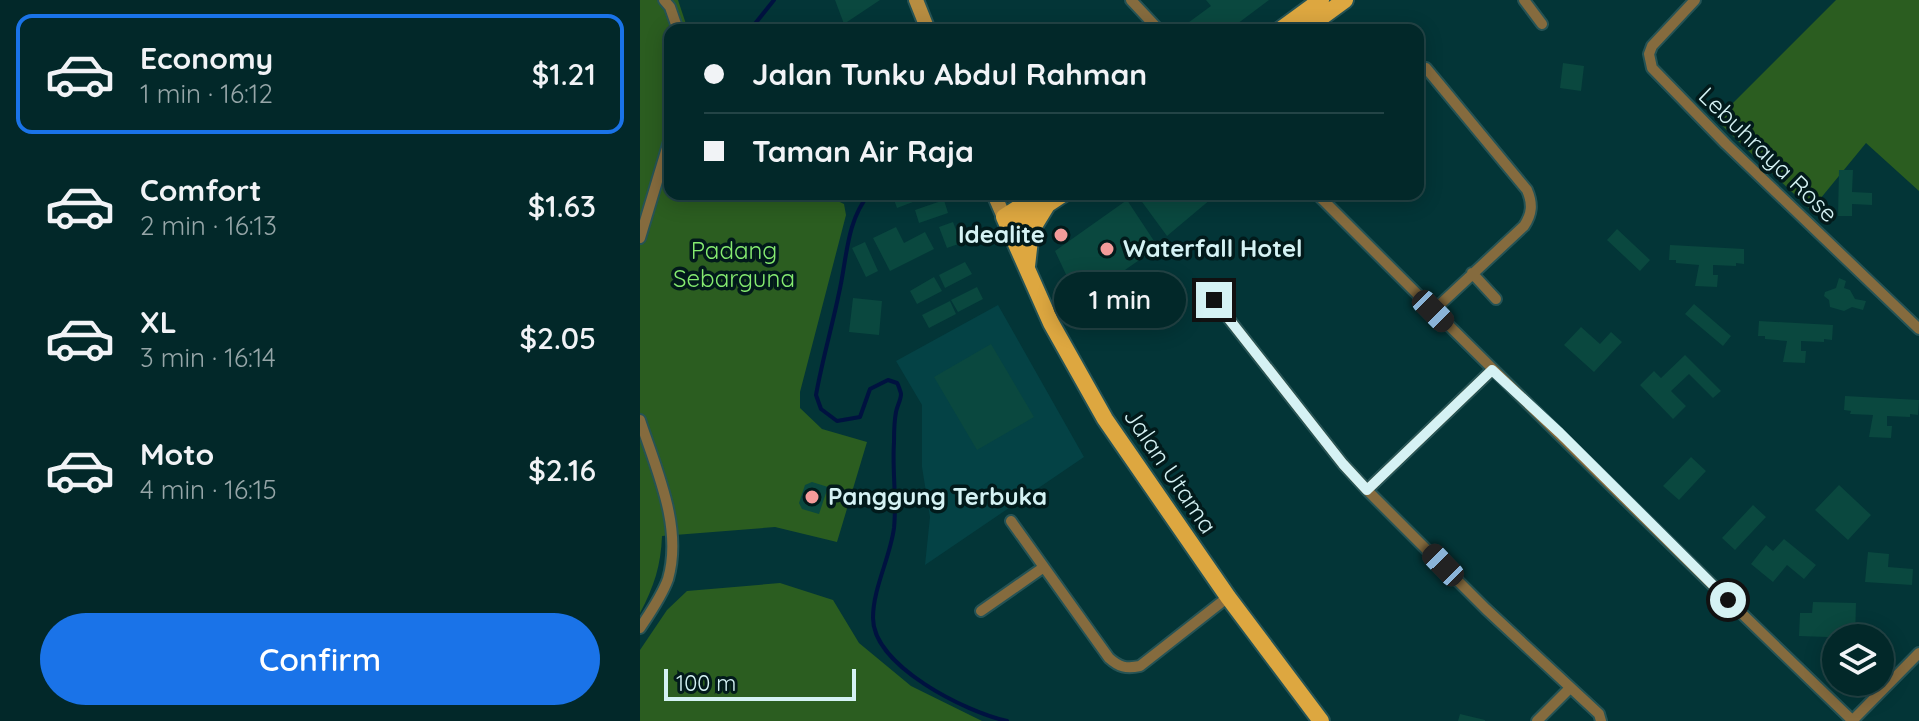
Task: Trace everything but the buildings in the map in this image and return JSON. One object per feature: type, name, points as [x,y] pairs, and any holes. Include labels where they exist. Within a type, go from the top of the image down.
[{"type":"main road","points":[[1288,24],[1321,0]]},
{"type":"main road","points":[[1312,24],[1345,0]]},
{"type":"main road","points":[[1006,224],[1042,200]]},
{"type":"main road","points":[[1027,269],[1031,231],[1044,200]]},
{"type":"main road","name":"Jalan Utama","points":[[1006,224],[1051,323],[1105,419],[1228,597],[1321,721]]},
{"type":"street","points":[[664,0],[676,24]]},
{"type":"street","points":[[916,0],[926,24]]},
{"type":"street","points":[[1131,0],[1153,24]]},
{"type":"street","points":[[1524,0],[1542,24]]},
{"type":"street","name":"Lebuhraya Rose","points":[[1695,0],[1652,46],[1649,54],[1652,68],[1726,144],[1919,329]]},
{"type":"street","points":[[1426,68],[1531,198],[1530,216],[1524,226],[1433,311]]},
{"type":"street","points":[[640,238],[664,158]]},
{"type":"street","points":[[996,200],[1006,224]]},
{"type":"street","points":[[1323,200],[1492,370],[1853,721],[1919,653]]},
{"type":"street","points":[[1472,273],[1496,299]]},
{"type":"street","points":[[1214,300],[1343,464],[1486,609],[1599,714],[1601,721]]},
{"type":"street","points":[[1367,490],[1492,370]]},
{"type":"street","points":[[640,420],[669,514],[673,552],[667,581],[640,628]]},
{"type":"street","points":[[1011,521],[1109,658],[1127,669],[1140,666],[1228,597]]},
{"type":"street","points":[[981,611],[1044,567]]},
{"type":"street","points":[[1537,721],[1570,688]]},
{"type":"shaded area","points":[[998,305],[1084,457],[925,565],[930,517],[922,467],[922,405],[896,361]]},
{"type":"green space","name":"Padang Sebarguna","points":[[640,0],[678,0],[686,24],[664,24],[664,200],[836,200],[844,204],[846,215],[800,392],[800,408],[822,429],[867,442],[837,542],[775,527],[662,536],[656,576],[640,613]]},
{"type":"green space","points":[[1836,0],[1919,0],[1919,191],[1866,143],[1811,210],[1716,120]]},
{"type":"green space","points":[[780,583],[833,600],[859,643],[911,686],[982,721],[640,721],[640,650],[667,610],[687,591]]},
{"type":"waterway","points":[[755,24],[774,0]]},
{"type":"waterway","points":[[865,200],[848,241],[816,395],[821,409],[837,421],[860,417],[870,389],[888,380],[897,383],[901,393],[894,427],[894,528],[874,607],[877,636],[888,653],[925,684],[969,708],[1007,721]]},
{"type":"place","name":"Idealite","points":[[1061,235]]},
{"type":"place","name":"Waterfall Hotel","points":[[1107,249]]},
{"type":"place","name":"Panggung Terbuka","points":[[812,497]]},
{"type":"route","points":[[1214,300],[1367,490],[1492,370],[1728,600]]}]
